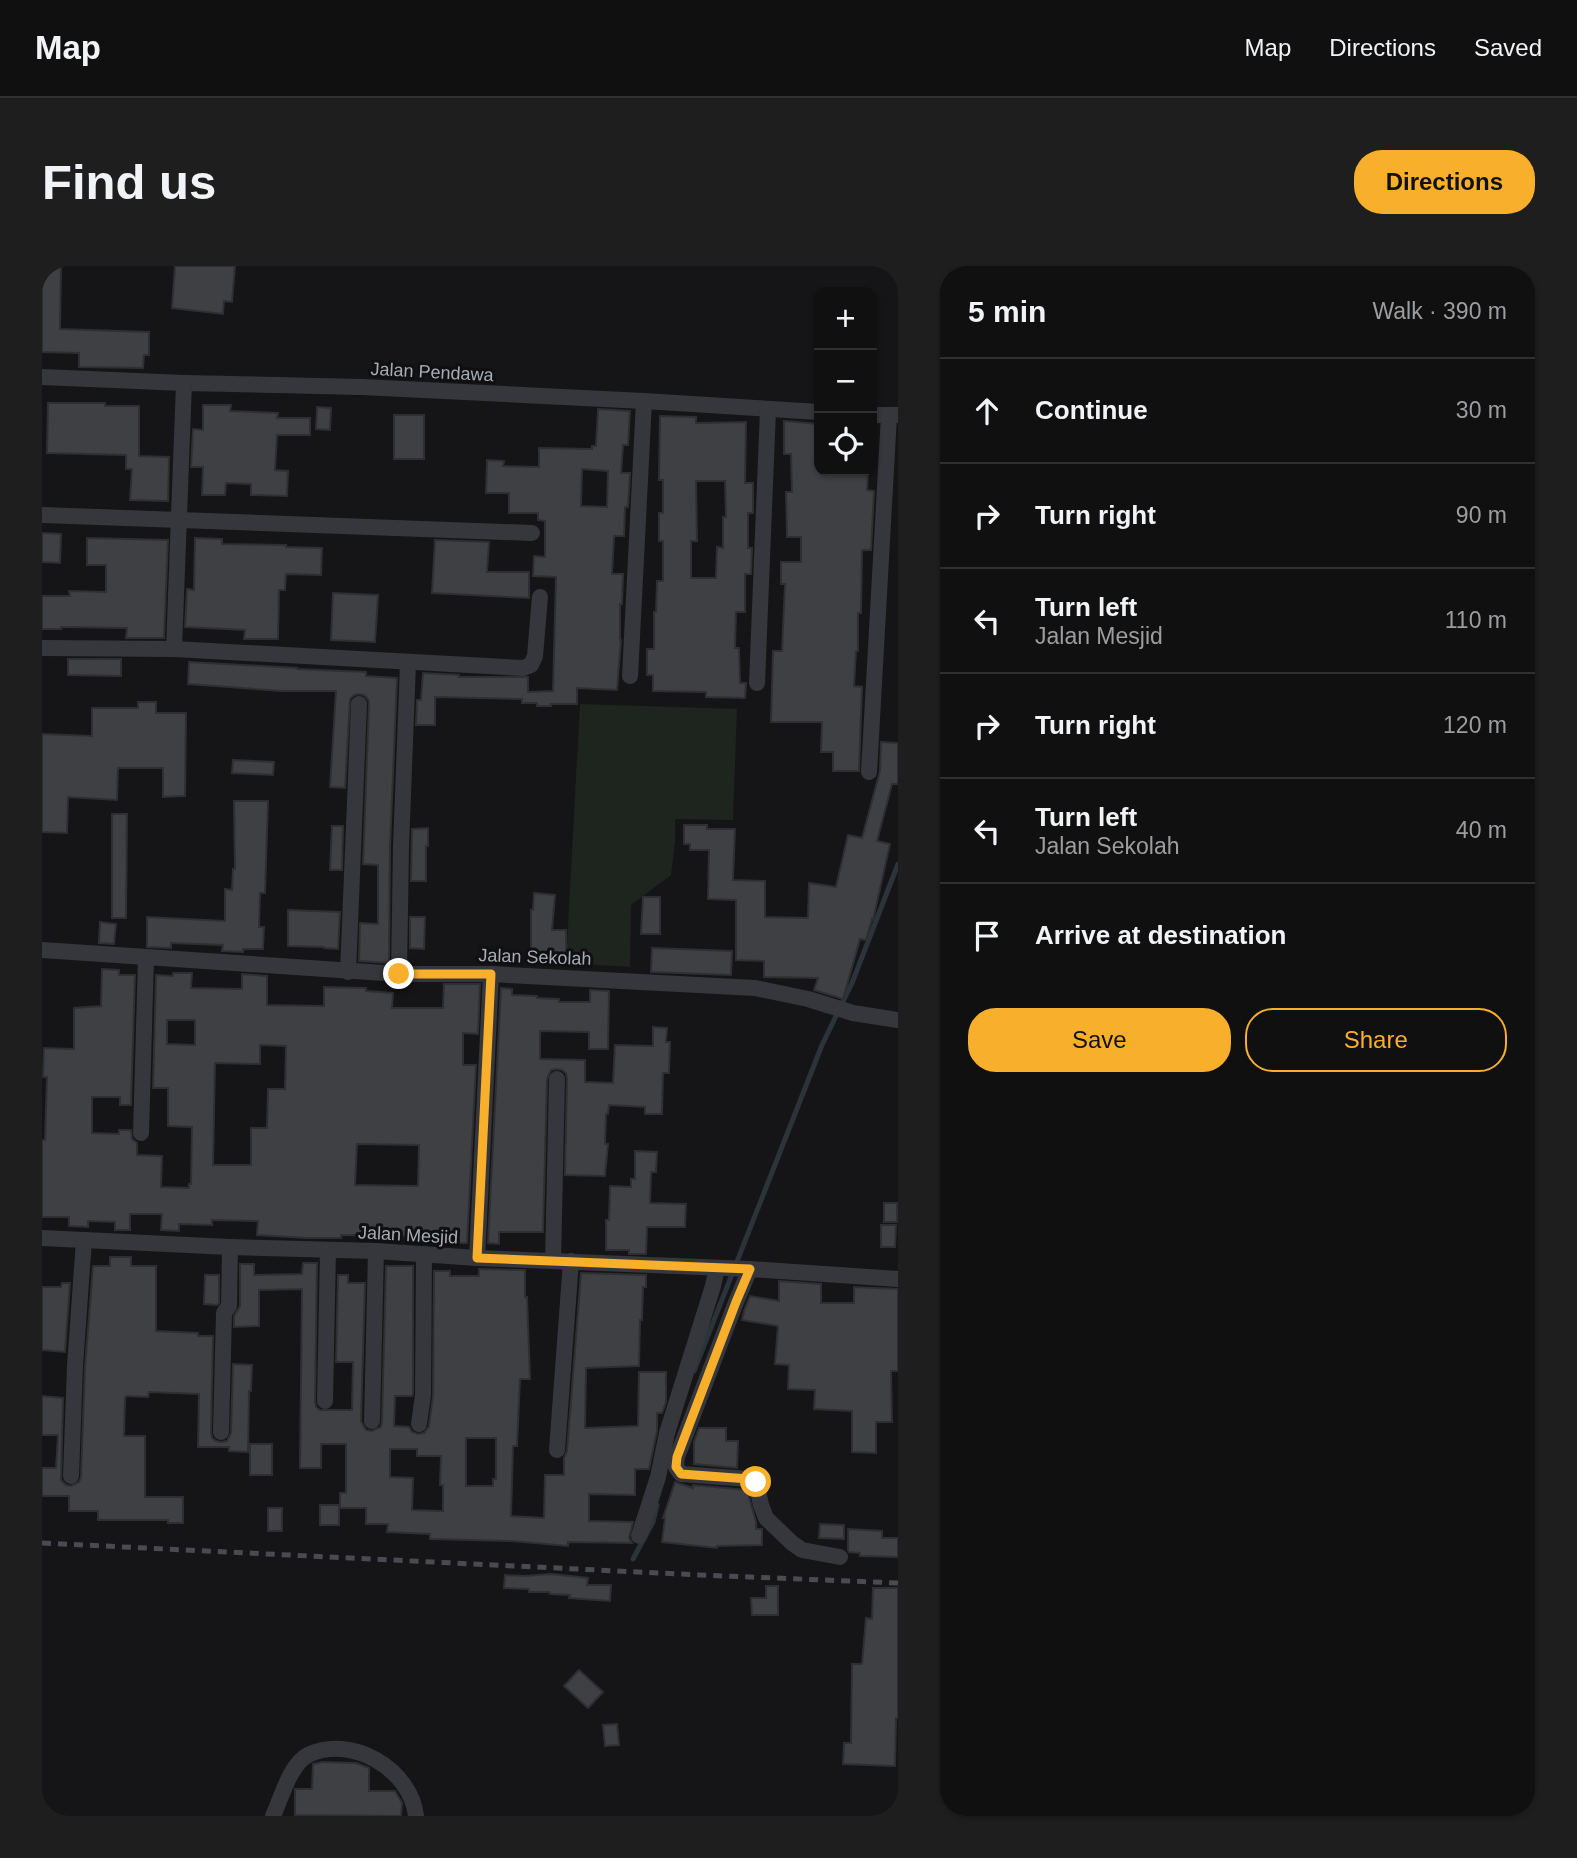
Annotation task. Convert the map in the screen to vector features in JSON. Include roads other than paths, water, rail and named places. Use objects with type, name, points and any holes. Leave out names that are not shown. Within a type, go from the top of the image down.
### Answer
[{"type":"street","name":"Jalan Pendawa","points":[[42,377],[362,387],[814,412]]},
{"type":"street","points":[[174,649],[184,383]]},
{"type":"street","points":[[630,676],[644,401]]},
{"type":"street","points":[[757,683],[768,409]]},
{"type":"street","points":[[869,772],[893,416]]},
{"type":"street","points":[[42,516],[532,533]]},
{"type":"street","points":[[42,648],[174,649],[523,668],[531,665],[535,656],[540,597]]},
{"type":"street","points":[[399,974],[408,663]]},
{"type":"street","points":[[348,972],[359,705]]},
{"type":"street","name":"Jalan Sekolah","points":[[42,950],[348,972],[491,974],[755,988],[808,999],[853,1013],[898,1020]]},
{"type":"street","points":[[141,1133],[146,958]]},
{"type":"street","points":[[477,1258],[491,974]]},
{"type":"street","points":[[553,1261],[557,1079]]},
{"type":"street","name":"Jalan Mesjid","points":[[42,1238],[376,1251],[898,1279]]},
{"type":"street","points":[[71,1476],[84,1240]]},
{"type":"street","points":[[221,1432],[224,1313],[229,1306],[230,1247]]},
{"type":"street","points":[[326,1401],[328,1250]]},
{"type":"street","points":[[372,1421],[376,1251]]},
{"type":"street","points":[[419,1424],[423,1395],[425,1254]]},
{"type":"street","points":[[557,1450],[571,1261]]},
{"type":"street","points":[[639,1536],[653,1494],[667,1433],[720,1268]]},
{"type":"street","points":[[747,1269],[677,1457],[676,1467],[681,1474],[749,1479],[756,1482],[766,1517],[792,1544],[802,1550],[840,1557]]},
{"type":"street","points":[[273,1816],[289,1777],[298,1763],[307,1755],[347,1749],[370,1756],[394,1775],[411,1797],[416,1816]]},
{"type":"waterway","points":[[694,1371],[822,1045],[852,983],[898,864]]},
{"type":"waterway","points":[[633,1559],[653,1522],[657,1505]]},
{"type":"railway","points":[[42,1543],[898,1583]]}]
